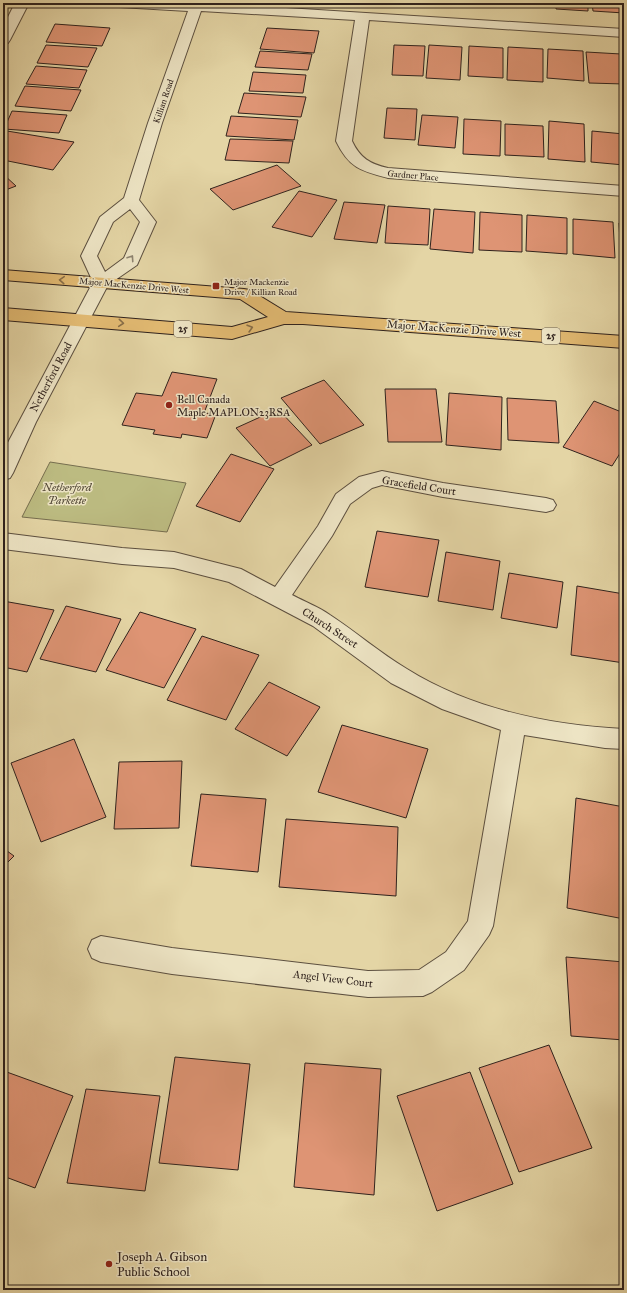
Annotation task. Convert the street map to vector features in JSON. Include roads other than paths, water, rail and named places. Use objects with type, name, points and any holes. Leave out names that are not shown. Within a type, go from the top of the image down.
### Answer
[{"type":"main road","name":"Major MacKenzie Drive West","points":[[3,276],[101,282],[244,294],[283,318]]},
{"type":"main road","name":"Major MacKenzie Drive West","points":[[3,314],[232,333],[283,318],[624,342]]},
{"type":"street","points":[[3,40],[22,3]]},
{"type":"street","points":[[119,3],[196,5],[624,33]]},
{"type":"street","name":"Killian Road","points":[[131,200],[155,123],[196,5]]},
{"type":"street","name":"Gardner Place","points":[[363,16],[359,33],[344,141],[349,154],[354,161],[370,169],[388,173],[624,191]]},
{"type":"street","points":[[131,200],[148,222],[131,261],[101,282],[89,256],[106,220],[131,200]]},
{"type":"street","name":"Netherford Road","points":[[3,473],[26,422],[101,282]]},
{"type":"street","name":"Gracefield Court","points":[[279,598],[325,531],[343,499],[366,482],[382,478],[443,490],[546,505]]},
{"type":"street","name":"Church Street","points":[[3,541],[115,555],[174,560],[234,575],[321,620],[399,676],[450,702],[514,724],[624,740]]},
{"type":"street","name":"Angel View Court","points":[[101,949],[172,961],[264,970],[368,984],[423,983],[455,961],[480,926],[514,724]]},
{"type":"place","name":"Major Mackenzie Drive / Killian Road","points":[[216,286]]},
{"type":"place","name":"Bell Canada Maple MAPLON23RSA","points":[[169,405]]},
{"type":"place","name":"Joseph A. Gibson Public School","points":[[109,1264]]},
{"type":"park label","name":"Netherford Parkette","points":[[67,493]]}]
